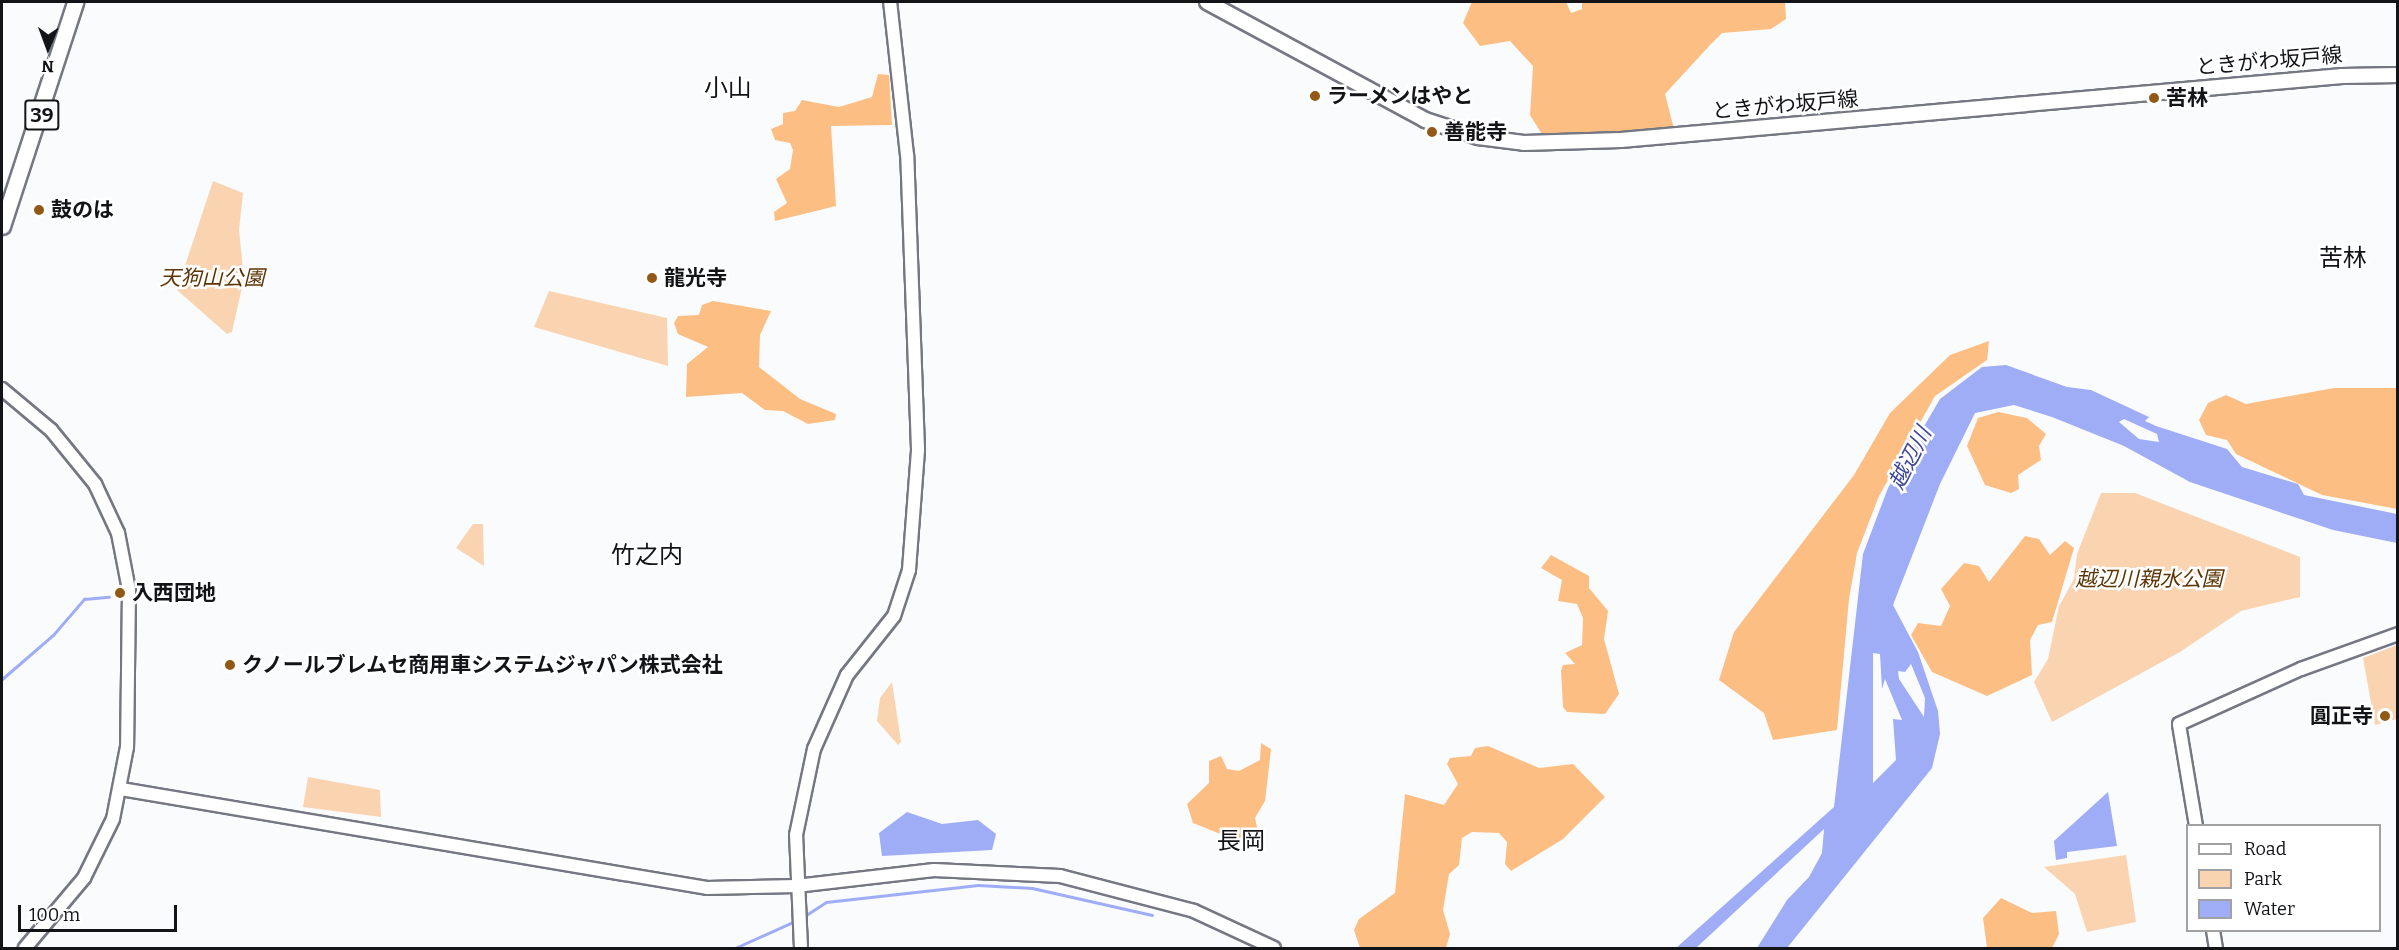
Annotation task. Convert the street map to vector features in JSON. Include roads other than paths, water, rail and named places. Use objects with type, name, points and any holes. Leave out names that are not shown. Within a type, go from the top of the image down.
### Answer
[{"type":"main road","name":"39","points":[[2,226],[75,2]]},
{"type":"main road","name":"ときがわ坂戸線","points":[[1207,2],[1414,115],[1478,137],[1524,143],[1621,140],[2299,79],[2397,75]]},
{"type":"street","points":[[801,948],[796,886],[796,835],[814,749],[847,675],[894,616],[909,570],[918,449],[907,145],[890,2]]},
{"type":"street","points":[[2,389],[75,457],[118,533],[131,637],[121,789],[84,878],[25,948]]},
{"type":"street","points":[[2196,824],[2180,724],[2301,669],[2397,634]]},
{"type":"street","points":[[121,789],[665,883],[796,886],[934,870],[1060,876],[1184,907],[1274,948]]},
{"type":"street","points":[[2213,932],[2216,948]]},
{"type":"water","name":"越辺川","points":[[2006,365],[2067,387],[2091,390],[2149,417],[2145,421],[2156,426],[2227,449],[2242,467],[2298,484],[2304,495],[2397,514],[2397,543],[2333,530],[2190,482],[2124,446],[2052,417],[2014,405],[1975,413],[1940,484],[1893,605],[1918,652],[1938,711],[1940,734],[1932,768],[1787,948],[1757,948],[1787,900],[1809,877],[1822,853],[1824,829],[1696,948],[1676,948],[1834,807],[1863,554],[1888,488],[1940,399],[1982,367]],"holes":[[[2124,419],[2157,434],[2159,442],[2139,439],[2119,422]],[[1873,653],[1880,654],[1882,689],[1885,679],[1902,720],[1893,719],[1896,760],[1873,783]],[[1911,664],[1925,698],[1924,717],[1899,679],[1898,671],[1905,672]]]},
{"type":"water","points":[[2108,792],[2117,846],[2067,852],[2067,858],[2056,860],[2054,841]]},
{"type":"water","points":[[907,812],[942,824],[978,820],[996,834],[992,850],[882,856],[879,833]]},
{"type":"waterway","points":[[2,679],[53,635],[84,599],[109,597]]},
{"type":"waterway","points":[[803,917],[826,902],[978,885],[1032,888],[1152,915]]},
{"type":"waterway","points":[[735,948],[797,920]]},
{"type":"place","name":"ラーメンはやと","points":[[1315,96]]},
{"type":"place","name":"苦林","points":[[2154,98]]},
{"type":"place","name":"善能寺","points":[[1432,132]]},
{"type":"place","name":"鼓のは","points":[[39,210]]},
{"type":"place","name":"龍光寺","points":[[652,278]]},
{"type":"place","name":"入西団地","points":[[120,593]]},
{"type":"place","name":"クノールブレムセ商用車システムジャパン株式会社","points":[[230,665]]},
{"type":"place","name":"圓正寺","points":[[2385,716]]},
{"type":"district","name":"小山","points":[[728,89]]},
{"type":"district","name":"苦林","points":[[2343,259]]},
{"type":"district","name":"竹之内","points":[[647,556]]},
{"type":"district","name":"長岡","points":[[1241,842]]},
{"type":"park label","name":"天狗山公園","points":[[212,278]]},
{"type":"park label","name":"越辺川親水公園","points":[[2149,579]]}]
